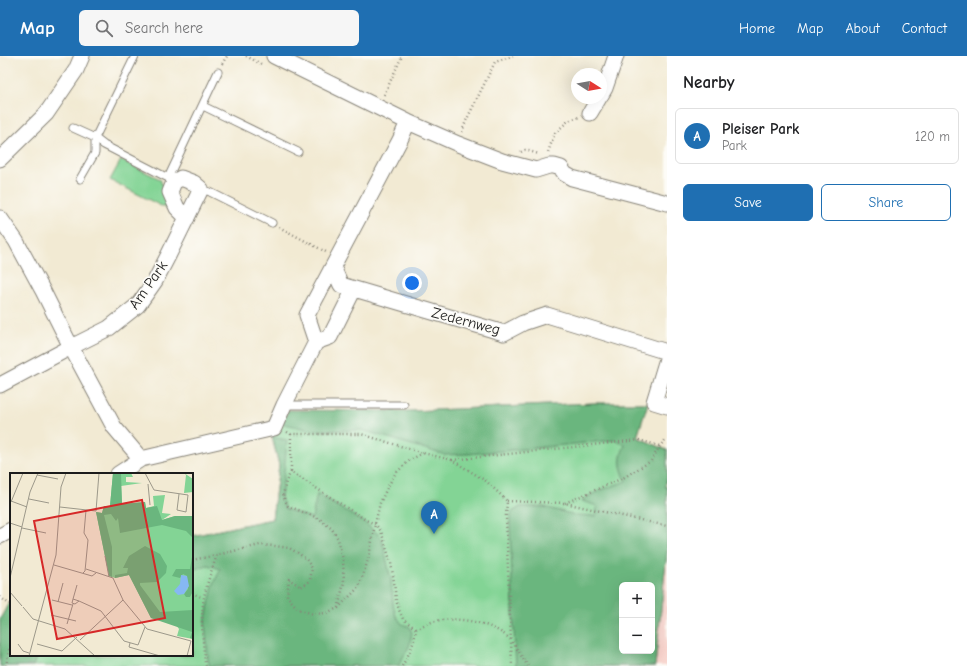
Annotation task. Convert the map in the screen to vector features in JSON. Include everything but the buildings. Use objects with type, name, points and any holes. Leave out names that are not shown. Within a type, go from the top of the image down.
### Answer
[{"type":"street","points":[[0,159],[46,114],[76,70],[82,56]]},
{"type":"street","points":[[274,56],[408,122],[502,161],[536,170],[544,163],[549,166],[561,168],[565,174],[572,178],[667,203]]},
{"type":"street","points":[[607,82],[616,56]]},
{"type":"street","points":[[590,113],[595,104]]},
{"type":"street","points":[[316,342],[307,316],[336,263],[408,122]]},
{"type":"street","points":[[187,218],[177,208],[170,192],[171,180],[181,178],[194,183],[201,189]]},
{"type":"street","name":"Am Park","points":[[0,385],[109,328],[138,305],[155,281],[201,189]]},
{"type":"street","points":[[0,218],[16,242],[43,290],[71,347],[114,427],[141,459]]},
{"type":"street","name":"Zedernweg","points":[[336,263],[341,285],[504,333],[523,323],[547,315],[667,352]]},
{"type":"street","points":[[120,473],[141,459],[274,428],[316,342],[330,337],[354,289]]},
{"type":"street","points":[[667,359],[654,402],[667,406]]},
{"type":"street","points":[[0,536],[10,531]]},
{"type":"lane","points":[[80,179],[95,153],[95,138],[135,56]]},
{"type":"lane","points":[[73,128],[95,138],[104,145],[171,180],[218,72]]},
{"type":"lane","points":[[203,106],[298,152]]},
{"type":"lane","points":[[201,189],[210,192],[272,224]]},
{"type":"lane","points":[[284,406],[404,405]]},
{"type":"path","points":[[378,108],[402,56]]},
{"type":"path","points":[[458,144],[466,121],[495,62],[513,56]]},
{"type":"path","points":[[520,152],[524,150],[544,163],[555,133],[568,121],[590,113]]},
{"type":"path","points":[[272,224],[336,263]]},
{"type":"path","points":[[274,428],[291,434],[361,434],[452,460],[486,481],[507,501],[565,503],[667,526]]},
{"type":"path","points":[[291,434],[291,472],[286,481],[283,496],[288,506],[311,514],[321,520],[332,529],[338,540],[344,559],[344,582],[338,608]]},
{"type":"path","points":[[565,503],[623,478],[651,460],[667,438]]},
{"type":"path","points":[[452,460],[639,440],[660,446]]},
{"type":"path","points":[[193,560],[260,545],[289,548],[306,559],[312,568],[310,581],[301,587],[289,579],[287,596],[298,609],[313,614],[326,613],[338,608],[359,587],[370,557],[380,503],[387,488],[395,474],[410,460],[422,452]]},
{"type":"path","points":[[291,472],[366,520],[375,524],[381,531],[391,563],[396,600],[402,619],[416,628]]},
{"type":"path","points":[[507,501],[506,530],[512,666]]},
{"type":"path","points":[[206,666],[202,629],[204,598],[217,555]]},
{"type":"path","points":[[193,594],[204,598]]},
{"type":"path","points":[[0,597],[10,604]]},
{"type":"path","points":[[416,628],[435,621],[459,619],[489,627],[504,634],[511,641],[528,666]]},
{"type":"path","points":[[402,666],[414,641],[416,628]]},
{"type":"path","points":[[6,666],[10,648]]},
{"type":"shaded area","points":[[667,551],[667,666],[655,666]]},
{"type":"green space","points":[[121,160],[160,179],[173,212],[110,180]]},
{"type":"green space","points":[[595,403],[648,403],[637,437],[667,450],[667,476],[665,487],[667,487],[667,551],[655,666],[0,666],[0,619],[10,602],[10,656],[193,656],[193,536],[272,519],[279,465],[272,437],[281,423],[411,411]]},
{"type":"green space","points":[[595,403],[648,403],[637,437],[667,450],[667,476],[665,487],[667,487],[667,551],[655,666],[516,666],[510,521],[512,512],[520,507],[544,507],[575,515],[596,516],[597,506],[582,501],[597,492],[626,481],[621,463],[621,455],[625,445],[615,440],[445,455],[362,430],[314,431],[281,423],[288,410],[411,411]]},
{"type":"green space","points":[[272,437],[287,440],[281,498],[285,509],[312,518],[317,494],[365,523],[379,535],[382,540],[391,580],[393,604],[396,616],[402,624],[410,627],[412,633],[409,647],[398,666],[210,666],[208,660],[205,622],[213,586],[220,569],[208,565],[193,570],[193,536],[272,519],[279,465]]},
{"type":"green space","points":[[10,602],[10,656],[37,656],[33,666],[0,666],[0,619]]},
{"type":"place","name":"Pleiser Park","points":[[434,534]]}]
